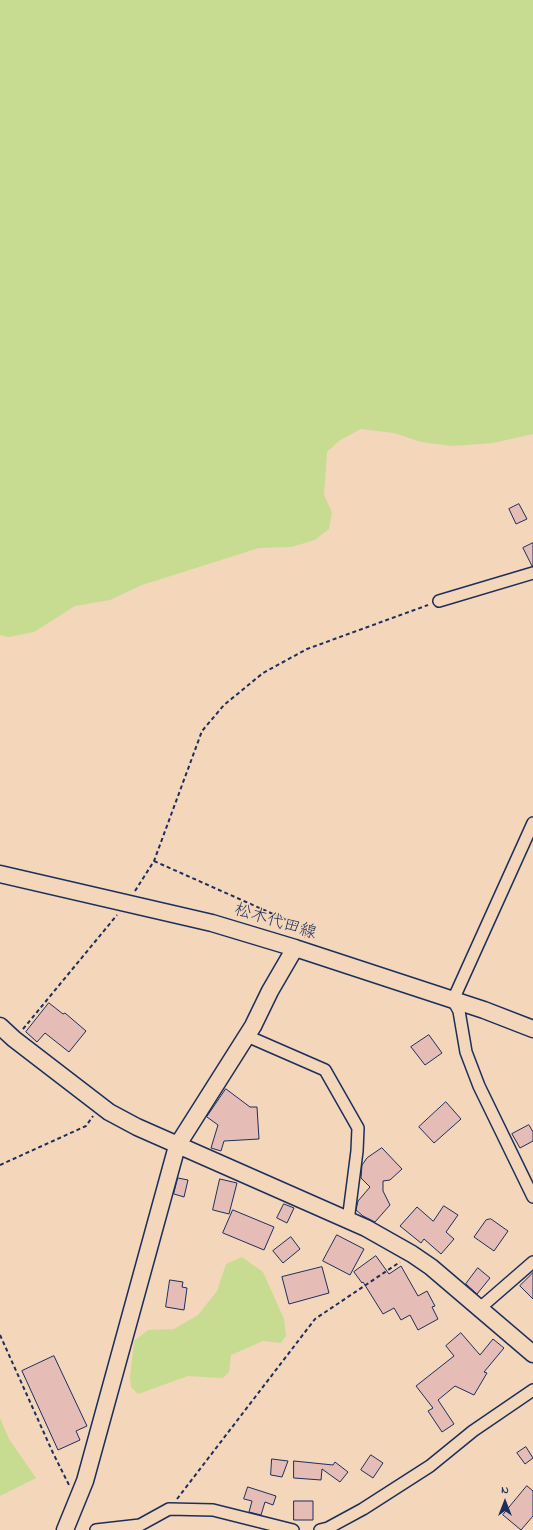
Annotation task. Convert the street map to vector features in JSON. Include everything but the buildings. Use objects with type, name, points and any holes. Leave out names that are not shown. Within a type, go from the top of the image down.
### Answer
[{"type":"street","points":[[439,601],[533,573]]},
{"type":"street","points":[[533,823],[453,1000],[459,1011],[466,1052],[479,1086],[533,1197]]},
{"type":"street","name":"松木代田線","points":[[0,874],[212,923],[295,948],[453,1000],[533,1029]]},
{"type":"street","points":[[65,1530],[85,1481],[177,1146],[247,1036],[295,948]]},
{"type":"street","points":[[0,1026],[14,1039],[109,1112],[137,1128],[366,1228],[412,1254],[431,1267],[533,1354]]},
{"type":"street","points":[[247,1036],[325,1070],[358,1128],[357,1151],[348,1221]]},
{"type":"street","points":[[480,1308],[533,1262]]},
{"type":"street","points":[[320,1530],[328,1528],[363,1509],[430,1466],[473,1431],[533,1390]]},
{"type":"street","points":[[96,1530],[140,1524],[169,1509],[213,1510],[293,1530]]},
{"type":"path","points":[[14,1039],[127,903],[154,861],[202,731],[224,705],[264,673],[307,649],[439,601]]},
{"type":"path","points":[[154,861],[309,930]]},
{"type":"path","points":[[0,1165],[86,1126],[101,1106]]},
{"type":"path","points":[[169,1509],[315,1319],[412,1254]]},
{"type":"path","points":[[0,1334],[53,1453],[77,1500]]},
{"type":"green space","points":[[0,0],[533,0],[533,434],[493,443],[453,446],[421,442],[394,433],[361,429],[340,440],[327,452],[324,495],[332,512],[329,529],[315,540],[291,547],[259,548],[142,585],[110,600],[75,606],[34,632],[9,637],[0,635]]},
{"type":"green space","points":[[242,1257],[263,1272],[284,1319],[286,1336],[281,1343],[263,1341],[231,1355],[229,1372],[223,1378],[188,1376],[138,1394],[131,1387],[130,1378],[134,1341],[148,1330],[174,1329],[198,1315],[217,1291],[226,1264]]},
{"type":"green space","points":[[0,1418],[9,1439],[36,1478],[0,1496]]}]
